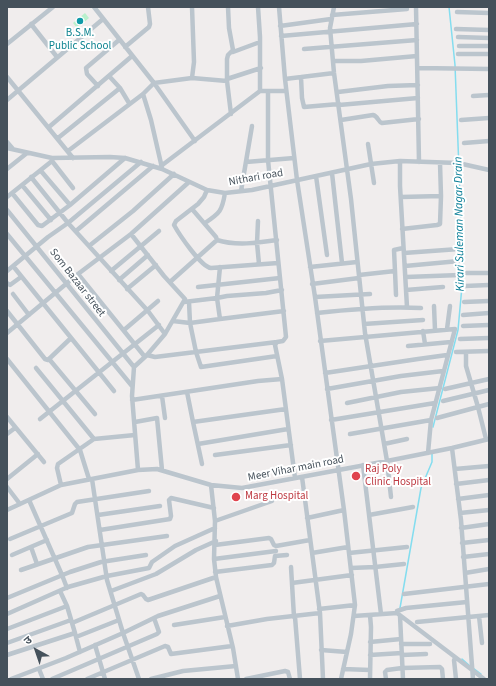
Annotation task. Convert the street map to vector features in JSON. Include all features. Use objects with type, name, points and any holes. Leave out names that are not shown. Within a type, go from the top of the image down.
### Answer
[{"type":"street","points":[[7,44],[53,7]]},
{"type":"street","points":[[94,7],[154,83],[195,141]]},
{"type":"street","points":[[125,47],[149,27],[148,7]]},
{"type":"street","points":[[192,7],[194,62],[192,78]]},
{"type":"street","points":[[228,7],[232,52]]},
{"type":"street","points":[[258,7],[261,68],[260,91]]},
{"type":"street","points":[[279,7],[286,91],[294,158],[315,297],[350,553],[355,605],[341,679]]},
{"type":"street","points":[[334,7],[331,32],[334,73],[338,92],[364,324],[378,412],[388,461],[391,497]]},
{"type":"street","points":[[416,7],[419,162]]},
{"type":"street","points":[[280,26],[332,17],[407,9]]},
{"type":"street","points":[[457,12],[489,13]]},
{"type":"street","points":[[7,100],[103,19]]},
{"type":"street","points":[[31,24],[57,57]]},
{"type":"street","points":[[281,36],[417,24]]},
{"type":"street","points":[[456,29],[489,30]]},
{"type":"street","points":[[458,38],[489,38]]},
{"type":"street","points":[[98,86],[87,74],[86,68],[119,40]]},
{"type":"street","points":[[304,49],[417,40]]},
{"type":"street","points":[[232,114],[227,80],[227,57],[232,52],[260,42]]},
{"type":"street","points":[[458,46],[489,46]]},
{"type":"street","points":[[458,54],[489,54]]},
{"type":"street","points":[[49,127],[132,56]]},
{"type":"street","points":[[333,61],[361,61],[417,56]]},
{"type":"street","points":[[68,150],[143,94],[154,83],[192,78],[227,80],[261,68]]},
{"type":"street","points":[[418,68],[489,69]]},
{"type":"street","points":[[285,78],[334,73]]},
{"type":"street","points":[[7,76],[74,158]]},
{"type":"street","points":[[109,76],[120,88],[129,103]]},
{"type":"street","points":[[301,77],[304,107],[418,98]]},
{"type":"street","points":[[338,92],[388,86],[418,85]]},
{"type":"street","points":[[58,138],[120,88]]},
{"type":"street","points":[[143,94],[151,120],[162,168],[260,91],[286,91]]},
{"type":"street","points":[[78,274],[146,356],[155,357],[283,341],[286,337],[284,311],[268,160],[268,92]]},
{"type":"street","points":[[473,96],[489,95]]},
{"type":"street","points":[[341,120],[373,115],[376,116],[382,123],[419,119]]},
{"type":"street","points":[[461,120],[489,118]]},
{"type":"street","points":[[240,191],[252,126]]},
{"type":"street","points":[[464,144],[489,141]]},
{"type":"street","points":[[7,142],[13,149]]},
{"type":"street","points":[[368,144],[374,183]]},
{"type":"street","name":"Nithari road","points":[[7,148],[52,160],[74,158],[124,158],[162,168],[207,190],[225,193],[252,190],[371,164],[400,161],[460,164],[489,170]]},
{"type":"street","points":[[7,168],[27,153]]},
{"type":"street","points":[[12,193],[38,225],[42,226],[60,214],[124,158]]},
{"type":"street","points":[[246,162],[294,158]]},
{"type":"street","points":[[7,197],[31,177],[41,171],[52,160],[73,188]]},
{"type":"street","points":[[400,161],[403,251],[407,307]]},
{"type":"street","points":[[7,271],[68,223],[141,162]]},
{"type":"street","points":[[402,229],[439,224],[441,196],[440,163]]},
{"type":"street","points":[[76,231],[153,166]]},
{"type":"street","points":[[41,171],[70,205]]},
{"type":"street","points":[[332,173],[342,263]]},
{"type":"street","points":[[89,246],[133,211],[174,174]]},
{"type":"street","points":[[316,176],[327,255]]},
{"type":"street","points":[[31,177],[60,214],[148,311],[165,334]]},
{"type":"street","points":[[7,333],[78,274],[131,234],[189,182]]},
{"type":"street","points":[[22,185],[51,220]]},
{"type":"street","points":[[207,190],[202,200],[176,221],[174,225],[197,258],[208,268],[278,263]]},
{"type":"street","points":[[205,223],[220,213],[223,207],[225,193]]},
{"type":"street","points":[[401,197],[441,196]]},
{"type":"street","points":[[192,209],[205,223],[217,240],[230,243],[257,243],[277,240]]},
{"type":"street","name":"Som Bazaar street","points":[[8,214],[37,246],[134,367]]},
{"type":"street","points":[[258,221],[257,243],[259,264]]},
{"type":"street","points":[[111,271],[159,231]]},
{"type":"street","points":[[7,234],[132,386]]},
{"type":"street","points":[[131,234],[184,297],[200,366],[202,367],[277,356]]},
{"type":"street","points":[[170,282],[217,240]]},
{"type":"street","points":[[396,295],[394,250],[459,249]]},
{"type":"street","points":[[119,280],[148,255]]},
{"type":"street","points":[[405,266],[459,261]]},
{"type":"street","points":[[310,267],[358,262]]},
{"type":"street","points":[[127,289],[156,265]]},
{"type":"street","points":[[13,266],[114,391]]},
{"type":"street","points":[[220,267],[217,298],[220,319]]},
{"type":"street","points":[[312,284],[395,271]]},
{"type":"street","points":[[466,273],[489,273]]},
{"type":"street","points":[[406,277],[460,275]]},
{"type":"street","points":[[7,283],[10,285],[21,277]]},
{"type":"street","points":[[198,287],[280,278]]},
{"type":"street","points":[[465,286],[489,285]]},
{"type":"street","points":[[406,290],[443,287]]},
{"type":"street","points":[[138,470],[132,400],[134,367],[146,356],[165,334],[186,302],[282,290]]},
{"type":"street","points":[[13,294],[29,315]]},
{"type":"street","points":[[315,297],[370,294]]},
{"type":"street","points":[[124,330],[158,301]]},
{"type":"street","points":[[464,302],[489,301]]},
{"type":"street","points":[[434,306],[435,330]]},
{"type":"street","points":[[447,329],[450,306]]},
{"type":"street","points":[[317,313],[363,308],[421,308]]},
{"type":"street","points":[[7,311],[45,359],[49,359],[95,414]]},
{"type":"street","points":[[173,321],[190,323],[284,311]]},
{"type":"street","points":[[463,315],[489,313]]},
{"type":"street","points":[[364,324],[423,320]]},
{"type":"street","points":[[40,419],[76,392],[158,325]]},
{"type":"street","points":[[463,326],[489,325]]},
{"type":"street","points":[[320,341],[455,329],[443,371],[442,388],[435,403],[431,420],[430,453]]},
{"type":"street","points":[[423,331],[425,344]]},
{"type":"street","points":[[49,359],[72,338]]},
{"type":"street","points":[[460,339],[489,338]]},
{"type":"street","points":[[277,342],[275,345],[282,379],[295,478]]},
{"type":"street","points":[[408,346],[451,342]]},
{"type":"street","points":[[456,352],[489,351]]},
{"type":"street","points":[[466,352],[466,366],[470,383],[487,439]]},
{"type":"street","points":[[325,373],[447,356]]},
{"type":"street","points":[[7,359],[80,450],[95,499],[110,591],[139,679]]},
{"type":"street","points":[[36,368],[94,439]]},
{"type":"street","points":[[327,389],[401,376],[443,371]]},
{"type":"street","points":[[132,400],[258,381],[282,379]]},
{"type":"street","points":[[347,403],[407,391],[442,388],[489,379]]},
{"type":"street","points":[[443,401],[489,390]]},
{"type":"street","points":[[187,392],[202,464]]},
{"type":"street","points":[[162,396],[165,418]]},
{"type":"street","points":[[331,420],[435,403]]},
{"type":"street","points":[[437,418],[489,404]]},
{"type":"street","points":[[193,422],[286,409]]},
{"type":"street","points":[[7,418],[44,462]]},
{"type":"street","points":[[134,422],[157,418],[162,470]]},
{"type":"street","points":[[350,434],[431,420]]},
{"type":"street","points":[[7,434],[15,428]]},
{"type":"street","points":[[198,444],[288,429]]},
{"type":"street","points":[[61,485],[57,466],[60,462],[80,450],[94,439],[135,435]]},
{"type":"street","points":[[384,444],[407,439]]},
{"type":"street","name":"Meer Vihar main road","points":[[7,510],[61,485],[138,470],[157,469],[211,485],[242,488],[430,453],[487,439]]},
{"type":"street","points":[[216,455],[291,445]]},
{"type":"street","points":[[452,448],[460,513],[473,679]]},
{"type":"street","points":[[7,479],[38,454]]},
{"type":"street","points":[[363,465],[381,614]]},
{"type":"street","points":[[455,470],[489,466]]},
{"type":"street","points":[[302,477],[320,611],[323,679]]},
{"type":"street","points":[[456,484],[489,480]]},
{"type":"street","points":[[211,485],[215,521],[215,574],[232,646],[238,679]]},
{"type":"street","points":[[7,487],[20,504]]},
{"type":"street","points":[[10,539],[72,513],[76,502],[149,491]]},
{"type":"street","points":[[458,499],[489,495]]},
{"type":"street","points":[[100,530],[170,519],[171,516],[168,500],[171,498],[214,508]]},
{"type":"street","points":[[29,500],[62,575],[66,588]]},
{"type":"street","points":[[215,521],[272,501]]},
{"type":"street","points":[[98,515],[160,506]]},
{"type":"street","points":[[369,515],[413,507]]},
{"type":"street","points":[[307,518],[344,510]]},
{"type":"street","points":[[460,513],[489,510]]},
{"type":"street","points":[[461,528],[489,524]]},
{"type":"street","points":[[7,614],[66,588],[107,576],[149,568],[152,562],[175,546],[215,528]]},
{"type":"street","points":[[21,570],[88,547],[167,536]]},
{"type":"street","points":[[110,591],[156,574],[196,550],[215,543],[269,538],[276,546],[310,540]]},
{"type":"street","points":[[12,555],[47,540]]},
{"type":"street","points":[[462,543],[489,540]]},
{"type":"street","points":[[31,547],[37,564]]},
{"type":"street","points":[[312,553],[348,547]]},
{"type":"street","points":[[350,553],[407,547]]},
{"type":"street","points":[[214,559],[276,551]]},
{"type":"street","points":[[463,556],[489,554]]},
{"type":"street","points":[[7,598],[62,575],[105,562],[146,555]]},
{"type":"street","points":[[7,643],[72,622],[141,594],[148,600],[215,574],[272,565],[274,563],[275,556],[287,555]]},
{"type":"street","points":[[351,568],[404,564]]},
{"type":"street","points":[[291,567],[300,679]]},
{"type":"street","points":[[465,572],[489,569]]},
{"type":"street","points":[[292,583],[352,575]]},
{"type":"street","points":[[404,594],[489,584]]},
{"type":"street","points":[[60,591],[67,606],[80,652]]},
{"type":"street","points":[[11,679],[80,652],[158,616],[220,596]]},
{"type":"street","points":[[354,616],[394,612],[397,613],[467,602]]},
{"type":"street","points":[[227,626],[267,619],[295,617],[355,605]]},
{"type":"street","points":[[7,629],[67,606]]},
{"type":"street","points":[[399,612],[403,679]]},
{"type":"street","points":[[399,612],[472,668],[484,679]]},
{"type":"street","points":[[370,614],[370,679]]},
{"type":"street","points":[[417,622],[489,615]]},
{"type":"street","points":[[479,616],[482,643]]},
{"type":"street","points":[[174,625],[225,617]]},
{"type":"street","points":[[52,679],[128,648],[158,633],[154,618]]},
{"type":"street","points":[[7,655],[119,620]]},
{"type":"street","points":[[370,642],[430,644]]},
{"type":"street","points":[[95,645],[105,679]]},
{"type":"street","points":[[87,679],[166,646],[171,654],[232,646]]},
{"type":"street","points":[[321,650],[347,652]]},
{"type":"street","points":[[370,655],[426,654]]},
{"type":"street","points":[[454,660],[456,679]]},
{"type":"street","points":[[150,679],[183,671],[236,666]]},
{"type":"street","points":[[386,679],[386,671],[402,668],[440,667],[442,670],[442,679]]},
{"type":"street","points":[[39,669],[43,679]]},
{"type":"street","points":[[343,669],[370,670]]},
{"type":"street","points":[[246,679],[259,678],[287,671],[290,679]]},
{"type":"green space","points":[[85,13],[89,18],[77,28],[73,23]]},
{"type":"waterway","name":"Kirari Suleman Nagar Drain","points":[[433,427],[458,330],[463,275],[455,65],[449,7]]},
{"type":"waterway","name":"Kirari Suleman Nagar Drain","points":[[400,608],[421,488],[432,462],[432,454]]},
{"type":"waterway","name":"Kirari Suleman Nagar Drain","points":[[462,659],[470,666]]},
{"type":"waterway","name":"Kirari Suleman Nagar Drain","points":[[473,668],[481,674]]},
{"type":"place","name":"B.S.M. Public School","points":[[80,21]]},
{"type":"place","name":"Raj Poly Clinic Hospital","points":[[356,476]]},
{"type":"place","name":"Marg Hospital","points":[[236,497]]}]
